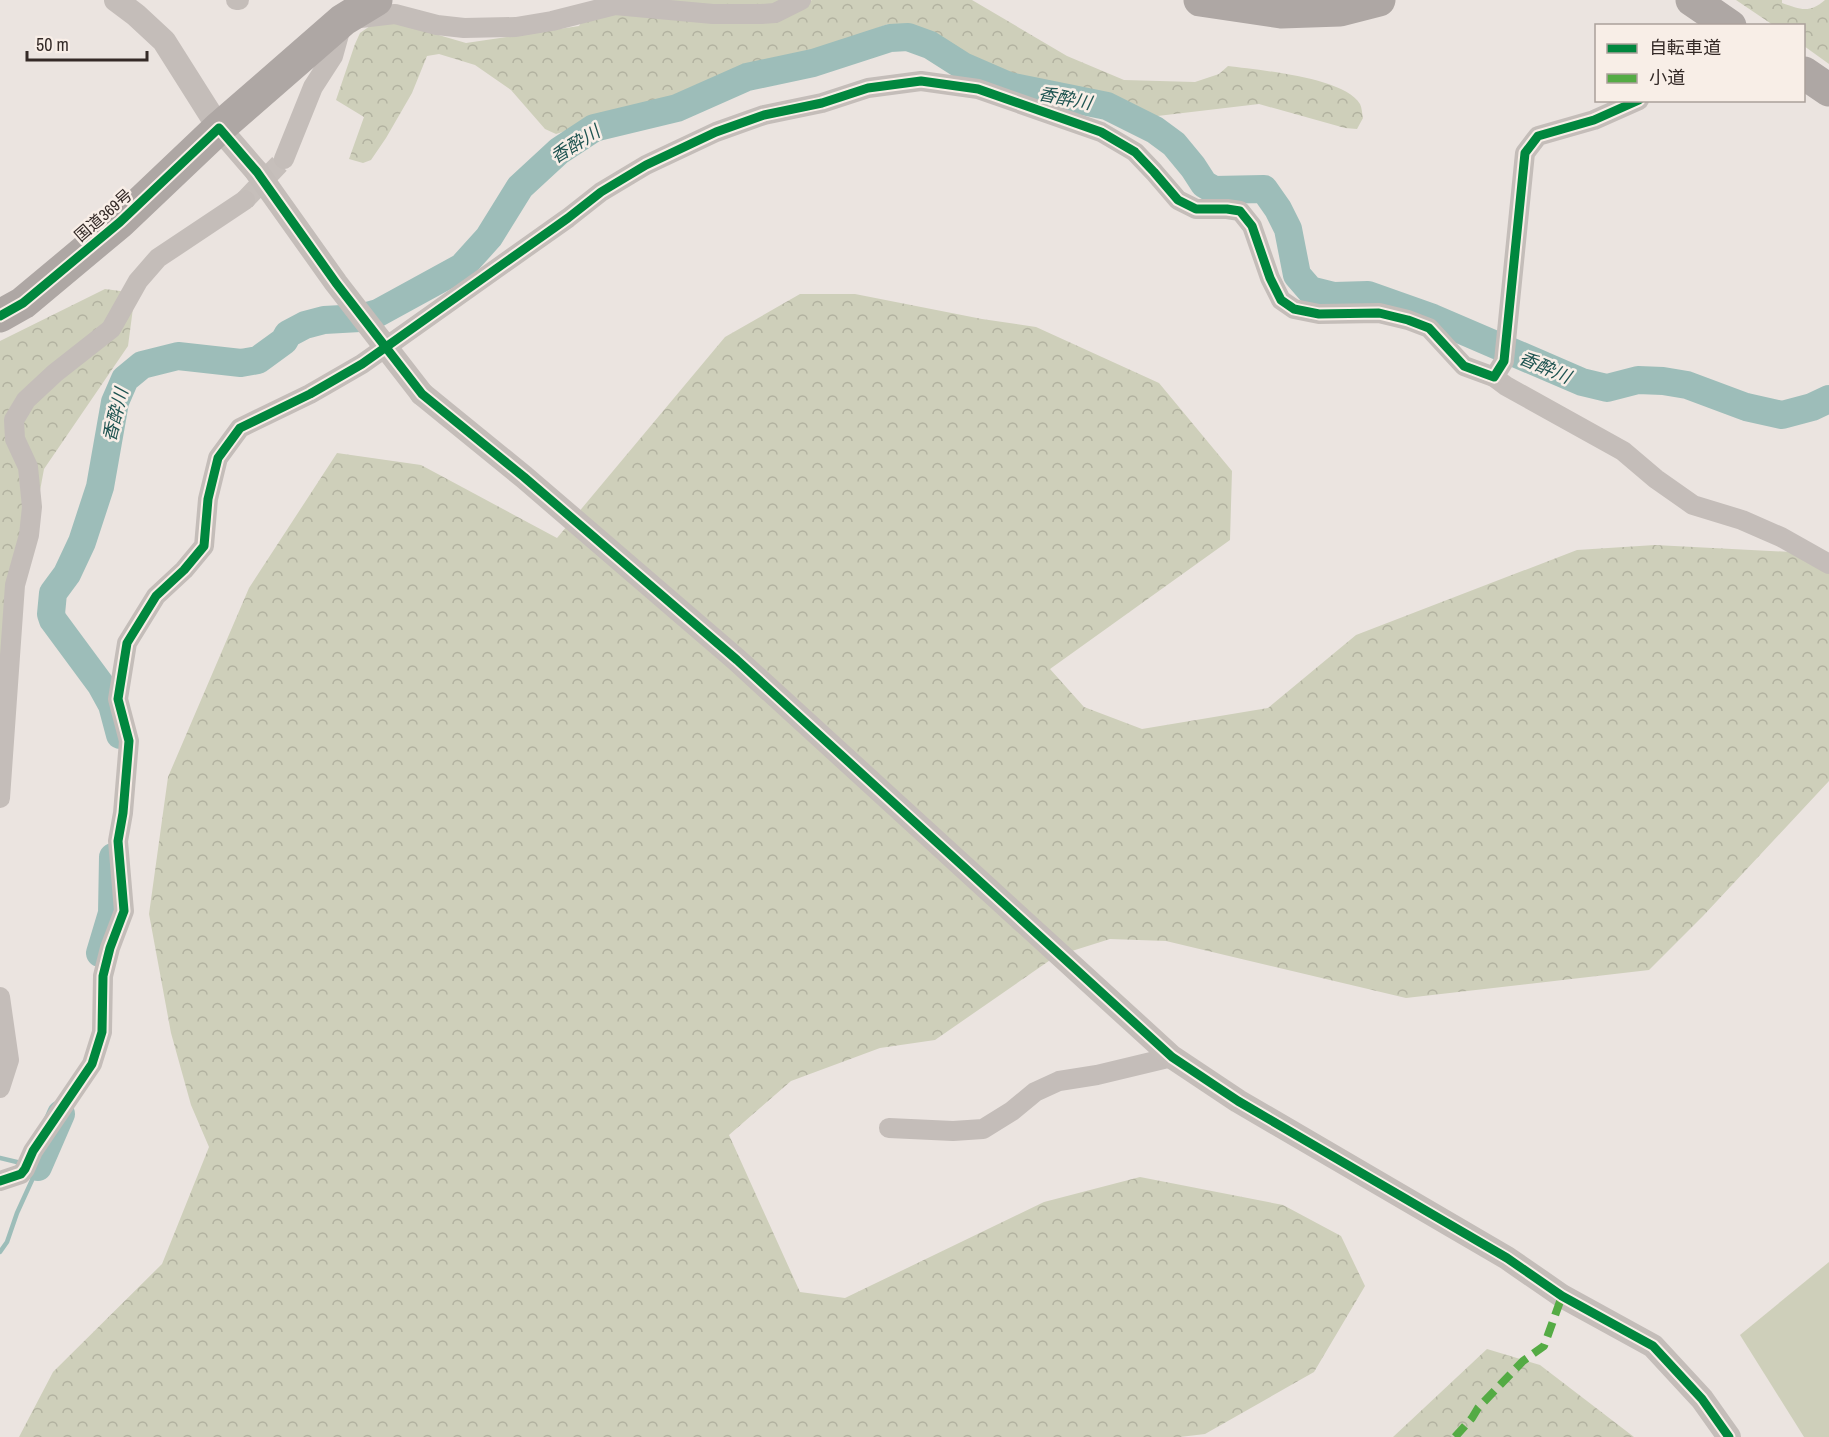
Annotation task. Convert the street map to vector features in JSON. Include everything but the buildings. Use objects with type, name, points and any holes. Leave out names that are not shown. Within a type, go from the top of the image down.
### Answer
[{"type":"highway","name":"国道369号","points":[[0,316],[23,303],[120,222],[219,128],[343,20],[376,0]]},
{"type":"highway","points":[[1200,0],[1281,12],[1340,10],[1380,0]]},
{"type":"highway","points":[[1692,0],[1727,24]]},
{"type":"highway","points":[[1805,74],[1829,90]]},
{"type":"street","points":[[116,0],[164,41],[219,128],[257,172],[336,284],[422,394],[524,477],[737,660],[1172,1057],[1238,1101],[1507,1258],[1562,1296],[1653,1346],[1702,1399],[1729,1437]]},
{"type":"street","points":[[284,159],[313,87],[333,56],[343,20],[395,14],[437,25],[464,28],[516,27],[552,21],[615,5],[713,14],[761,14],[775,13],[801,0]]},
{"type":"street","points":[[0,1181],[21,1174],[25,1169],[33,1151],[92,1064],[102,1032],[103,976],[110,948],[124,911],[118,841],[123,813],[129,741],[118,699],[127,643],[156,596],[184,570],[204,546],[208,499],[218,458],[240,428],[310,394],[362,364],[531,245],[601,192],[646,165],[716,132],[764,115],[822,103],[868,88],[921,81],[978,89],[1101,132],[1135,152],[1155,171],[1178,200],[1196,209],[1240,211],[1252,226],[1270,278],[1281,300],[1294,309],[1319,314],[1379,313],[1408,320],[1429,328],[1464,366],[1499,369]]},
{"type":"street","points":[[1634,102],[1594,120],[1538,136],[1525,153],[1507,340],[1499,369],[1506,386],[1623,451],[1693,506],[1742,520],[1781,537],[1829,564]]},
{"type":"street","points":[[0,798],[15,585],[29,535],[32,507],[28,467],[15,439],[14,420],[26,400],[55,373],[111,329],[138,281],[158,258],[244,200]]},
{"type":"street","points":[[0,997],[9,1060],[0,1088]]},
{"type":"street","points":[[889,1128],[954,1131],[983,1129],[1035,1092],[1059,1081],[1097,1075],[1172,1057]]},
{"type":"green space","points":[[595,0],[792,0],[798,7],[812,0],[972,0],[1067,56],[1124,80],[1195,82],[1219,74],[1228,66],[1299,76],[1337,87],[1351,95],[1360,104],[1363,118],[1357,129],[1345,128],[1259,104],[1149,117],[1087,95],[1006,75],[902,26],[888,24],[808,54],[556,134],[545,129],[511,90],[475,65],[439,54],[427,56],[412,93],[371,160],[363,163],[349,159],[364,117],[336,100],[360,33],[370,26],[394,22],[466,43],[579,26]]},
{"type":"green space","points":[[1736,0],[1782,0],[1782,3],[1794,7],[1809,9],[1829,0],[1829,64],[1805,47],[1805,24],[1772,24]]},
{"type":"green space","points":[[105,289],[135,293],[128,346],[44,469],[32,534],[0,756],[0,341]]},
{"type":"green space","points":[[800,294],[855,294],[982,319],[1036,327],[1159,383],[1232,471],[1230,540],[1050,669],[1084,707],[1142,729],[1268,708],[1356,635],[1577,550],[1655,545],[1829,554],[1829,781],[1703,916],[1649,970],[1406,998],[1166,941],[1110,939],[1056,956],[935,1040],[880,1048],[791,1081],[729,1135],[800,1292],[845,1298],[1044,1202],[1140,1177],[1283,1205],[1341,1236],[1365,1286],[1314,1372],[1205,1434],[1180,1437],[19,1437],[53,1372],[162,1264],[209,1147],[191,1105],[171,1033],[149,914],[168,777],[249,588],[337,453],[421,465],[557,538],[725,337]]},
{"type":"green space","points":[[1829,1262],[1829,1437],[1804,1437],[1740,1335]]},
{"type":"green space","points":[[1487,1349],[1540,1365],[1634,1437],[1393,1437]]},
{"type":"waterway","name":"香酔川","points":[[120,735],[112,705],[101,685],[53,620],[51,614],[53,593],[67,574],[82,542],[100,487],[115,402],[125,379],[142,365],[178,356],[241,363],[258,360],[284,341],[288,334],[305,325],[324,320],[360,318],[378,313],[462,267],[489,237],[520,187],[559,151],[594,128],[677,108],[747,77],[813,63],[890,38],[908,37],[930,45],[963,66],[1009,86],[1107,106],[1155,130],[1174,144],[1204,184],[1214,190],[1264,189],[1288,229],[1297,275],[1310,290],[1334,296],[1368,295],[1433,318],[1582,382],[1607,388],[1638,380],[1663,381],[1687,385],[1746,407],[1782,415],[1812,407],[1829,399]]},
{"type":"waterway","name":"香酔川","points":[[100,953],[112,913],[113,857]]},
{"type":"waterway","name":"香酔川","points":[[38,1167],[61,1114]]},
{"type":"waterway","points":[[0,1158],[21,1163]]},
{"type":"waterway","points":[[0,1252],[7,1242],[17,1213],[38,1167],[32,1166]]},
{"type":"tunnel","points":[[245,200],[284,159]]},
{"type":"marked path","points":[[1455,1437],[1478,1408],[1523,1361],[1544,1346],[1562,1296]]},
{"type":"cycle path","points":[[0,1181],[21,1174],[25,1169],[33,1151],[92,1064],[102,1032],[103,976],[110,948],[124,911],[118,841],[123,813],[129,741],[118,699],[127,643],[156,596],[184,570],[204,546],[208,499],[218,458],[240,428],[310,394],[362,364],[568,218],[601,192],[646,165],[716,132],[764,115],[822,103],[868,88],[921,81],[978,89],[1101,132],[1135,152],[1178,200],[1196,209],[1240,211],[1252,226],[1270,278],[1281,300],[1294,309],[1319,314],[1379,313],[1408,320],[1429,328],[1464,366],[1494,377],[1504,361],[1525,153],[1538,136],[1594,120],[1634,102]]},
{"type":"cycle path","points":[[0,316],[23,303],[120,222],[219,128],[257,172],[336,283],[422,394],[524,477],[737,660],[1172,1057],[1238,1101],[1507,1258],[1562,1296],[1653,1346],[1702,1399],[1729,1437]]}]
